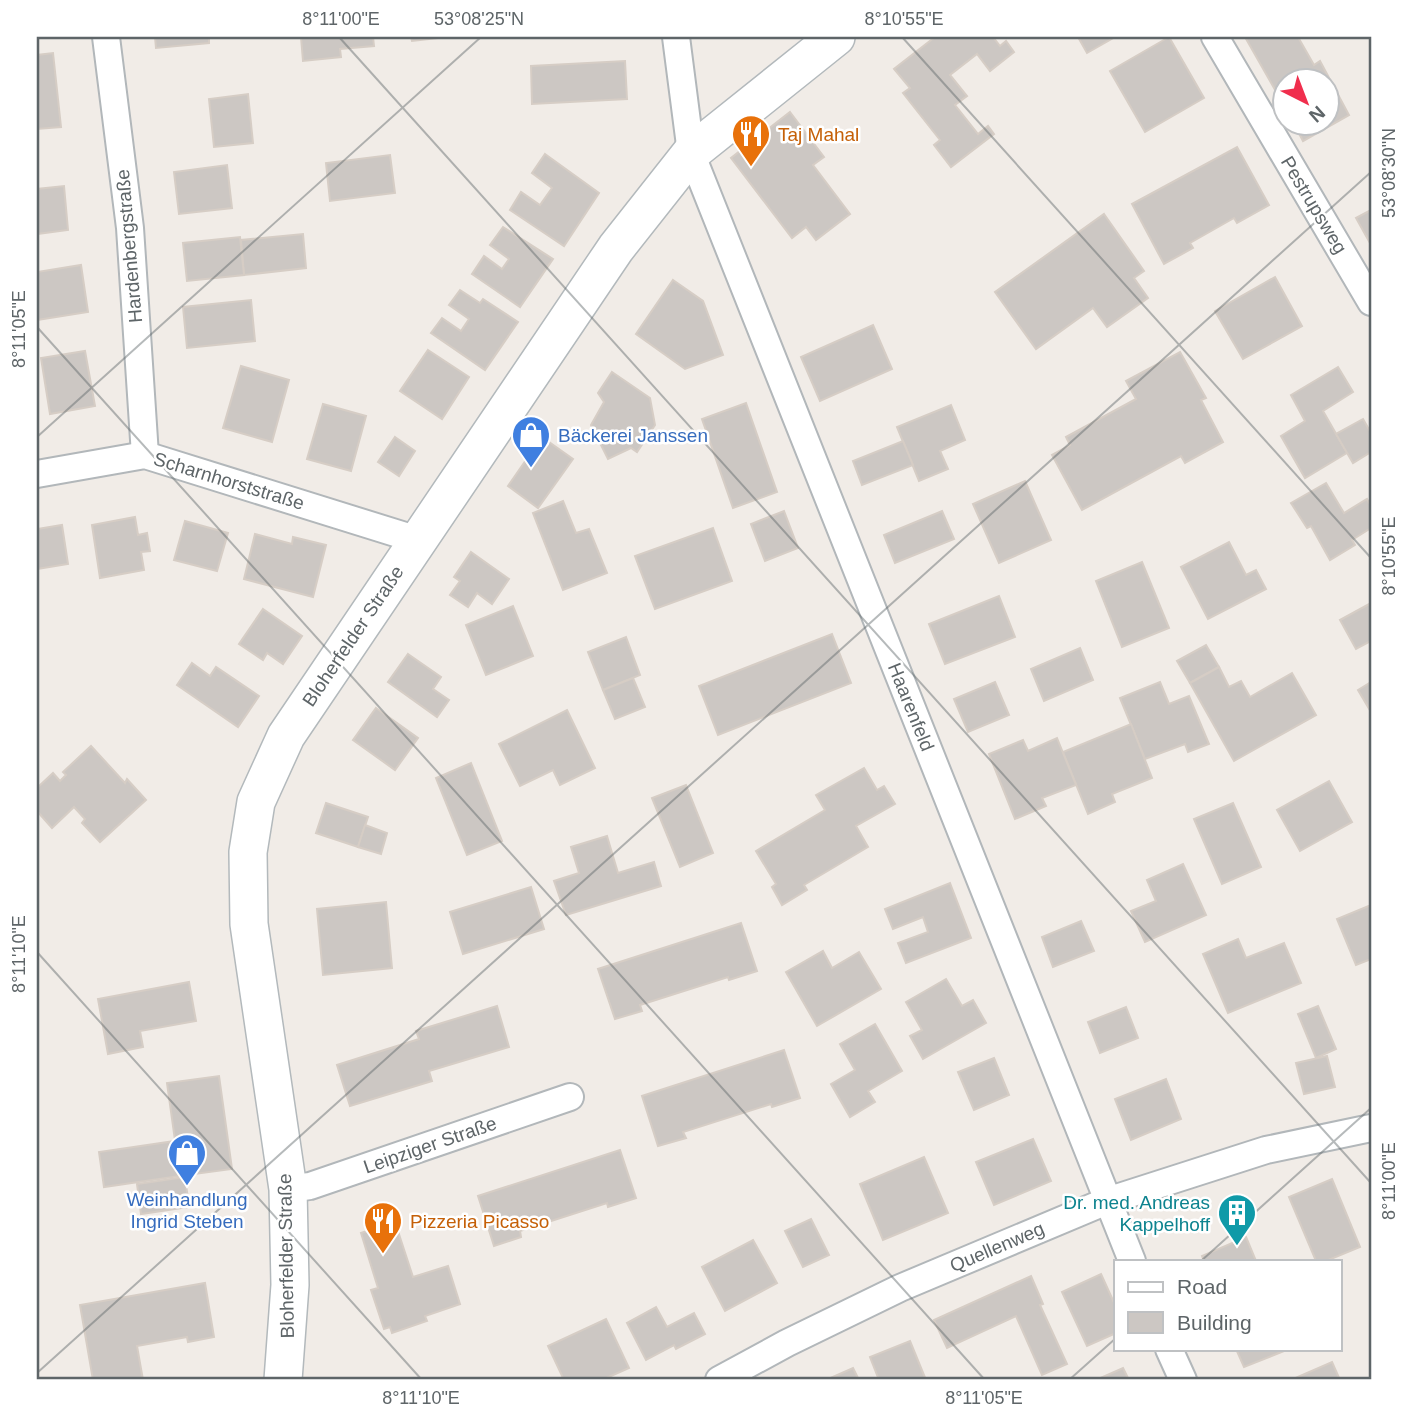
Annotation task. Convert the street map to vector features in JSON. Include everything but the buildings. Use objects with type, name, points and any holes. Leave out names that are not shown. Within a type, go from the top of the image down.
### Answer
[{"type":"street","name":"Hardenbergstraße","points":[[106,37],[130,228],[145,455]]},
{"type":"street","name":"Haarenfeld","points":[[676,37],[691,153],[1132,1260]]},
{"type":"street","name":"Bloherfelder Straße","points":[[284,1380],[290,1285],[288,1189],[249,924],[248,852],[256,802],[286,736],[616,247],[691,153],[836,37]]},
{"type":"street","name":"Pestrupsweg","points":[[1215,37],[1371,302]]},
{"type":"street","name":"Scharnhorststraße","points":[[37,474],[145,455],[418,540]]},
{"type":"street","name":"Leipziger Straße","points":[[288,1189],[310,1186],[570,1097]]},
{"type":"street","name":"Quellenweg","points":[[719,1380],[787,1343],[900,1288],[1107,1201],[1266,1150],[1371,1128]]},
{"type":"street","points":[[1169,1350],[1183,1380]]},
{"type":"place","name":"Taj Mahal","points":[[751,168]]},
{"type":"place","name":"Bäckerei Janssen","points":[[531,469]]},
{"type":"place","name":"Weinhandlung Ingrid Steben","points":[[187,1187]]},
{"type":"place","name":"Dr. med. Andreas Kappelhoff","points":[[1237,1247]]},
{"type":"place","name":"Pizzeria Picasso","points":[[383,1255]]}]
